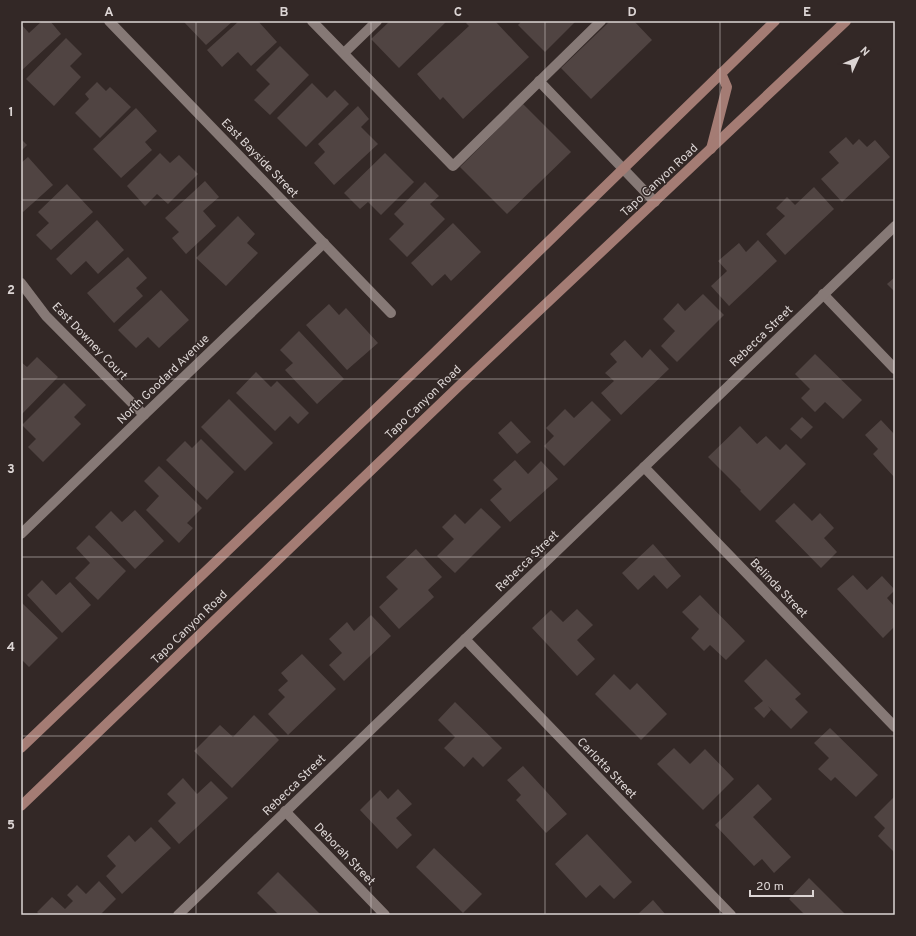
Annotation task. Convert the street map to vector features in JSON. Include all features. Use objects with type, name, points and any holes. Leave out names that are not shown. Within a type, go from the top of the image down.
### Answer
[{"type":"main road","points":[[21,748],[422,365],[775,21]]},
{"type":"main road","name":"Tapo Canyon Road","points":[[21,806],[454,390],[846,21]]},
{"type":"main road","points":[[711,149],[727,87],[721,73]]},
{"type":"street","name":"East Bayside Street","points":[[109,21],[391,313]]},
{"type":"street","points":[[312,21],[453,166],[600,21]]},
{"type":"street","points":[[344,53],[377,21]]},
{"type":"street","points":[[539,81],[655,202]]},
{"type":"street","name":"Rebecca Street","points":[[178,915],[895,226]]},
{"type":"street","name":"North Goodard Avenue","points":[[21,534],[144,414],[324,243]]},
{"type":"street","name":"East Downey Court","points":[[21,283],[46,316],[144,414]]},
{"type":"street","points":[[823,294],[895,369]]},
{"type":"street","name":"Belinda Street","points":[[644,466],[895,727]]},
{"type":"street","name":"Carlotta Street","points":[[465,639],[731,915]]},
{"type":"street","name":"Deborah Street","points":[[285,811],[385,915]]},
{"type":"building","points":[[42,21],[50,21],[61,34],[21,71],[21,24],[29,33]]},
{"type":"building","points":[[183,21],[233,21],[206,45]]},
{"type":"building","points":[[239,21],[258,21],[277,42],[251,66],[238,52],[222,67],[207,50]]},
{"type":"building","points":[[390,21],[447,21],[399,68],[371,39]]},
{"type":"building","points":[[468,21],[495,21],[529,57],[463,119],[443,97],[440,100],[417,74],[469,26],[466,23]]},
{"type":"building","points":[[522,21],[576,21],[545,52],[518,25]]},
{"type":"building","points":[[610,21],[634,21],[652,40],[591,99],[561,68]]},
{"type":"building","points":[[66,38],[82,54],[70,66],[81,77],[54,106],[26,79]]},
{"type":"building","points":[[280,46],[309,75],[270,115],[254,100],[270,84],[256,70]]},
{"type":"building","points":[[97,82],[106,91],[110,87],[131,107],[100,138],[75,113],[89,99],[85,94]]},
{"type":"building","points":[[312,83],[327,98],[335,90],[349,104],[306,147],[277,118]]},
{"type":"building","points":[[523,104],[571,152],[507,214],[460,167]]},
{"type":"building","points":[[358,106],[369,119],[361,127],[378,144],[334,185],[314,163],[325,152],[318,144]]},
{"type":"building","points":[[136,108],[157,131],[145,142],[152,150],[121,178],[93,149]]},
{"type":"building","points":[[846,137],[853,145],[859,139],[867,147],[875,140],[890,157],[842,202],[821,179],[839,163],[829,152]]},
{"type":"building","points":[[21,139],[27,145],[21,151]]},
{"type":"building","points":[[160,153],[170,163],[179,155],[198,174],[168,204],[157,194],[145,206],[127,186]]},
{"type":"building","points":[[385,153],[414,182],[381,215],[368,202],[360,209],[344,193]]},
{"type":"building","points":[[28,157],[53,185],[23,212],[21,210],[21,163]]},
{"type":"building","points":[[205,181],[219,197],[203,211],[216,226],[186,254],[172,238],[179,232],[165,218]]},
{"type":"building","points":[[425,182],[439,196],[430,204],[445,219],[407,257],[389,239],[404,224],[394,214]]},
{"type":"building","points":[[67,184],[93,212],[51,250],[36,235],[49,223],[38,212]]},
{"type":"building","points":[[814,187],[834,209],[785,255],[766,234],[785,216],[776,208],[787,197],[795,205]]},
{"type":"building","points":[[238,216],[255,234],[247,243],[258,253],[226,286],[196,258]]},
{"type":"building","points":[[97,220],[124,250],[98,274],[86,261],[71,275],[56,259]]},
{"type":"building","points":[[453,223],[481,252],[451,281],[445,274],[432,286],[411,263]]},
{"type":"building","points":[[758,240],[777,261],[729,306],[711,286],[727,271],[718,261],[739,243],[746,252]]},
{"type":"building","points":[[128,257],[147,278],[136,288],[143,296],[114,323],[87,293]]},
{"type":"building","points":[[895,277],[895,292],[887,284]]},
{"type":"building","points":[[161,290],[189,320],[159,348],[148,337],[136,348],[118,330]]},
{"type":"building","points":[[703,294],[724,315],[677,362],[661,346],[675,331],[663,319],[678,303],[685,311]]},
{"type":"building","points":[[329,304],[339,315],[346,308],[378,343],[347,370],[306,325]]},
{"type":"building","points":[[299,331],[344,379],[317,404],[285,370],[293,363],[280,350]]},
{"type":"building","points":[[625,340],[642,358],[650,349],[669,369],[621,415],[601,393],[614,381],[605,373],[617,362],[610,354]]},
{"type":"building","points":[[815,354],[862,400],[843,419],[825,402],[815,412],[801,398],[810,389],[795,374]]},
{"type":"building","points":[[37,357],[58,377],[21,415],[21,362],[27,367]]},
{"type":"building","points":[[256,372],[271,387],[277,381],[309,413],[298,424],[290,416],[275,431],[236,393]]},
{"type":"building","points":[[64,383],[86,405],[74,417],[81,424],[43,462],[28,447],[36,439],[22,425]]},
{"type":"building","points":[[229,399],[273,443],[245,471],[201,427]]},
{"type":"building","points":[[592,401],[611,420],[564,466],[544,446],[554,436],[546,428],[565,409],[574,418]]},
{"type":"building","points":[[802,417],[813,427],[801,439],[790,429]]},
{"type":"building","points":[[881,420],[895,435],[895,478],[873,454],[878,449],[865,435]]},
{"type":"building","points":[[511,421],[531,442],[517,454],[498,433]]},
{"type":"building","points":[[740,426],[757,444],[766,436],[780,450],[786,444],[806,464],[760,511],[708,457]]},
{"type":"building","points":[[201,439],[234,472],[207,500],[166,460],[185,441],[192,448]]},
{"type":"building","points":[[515,460],[528,474],[541,461],[558,479],[510,522],[490,500],[502,489],[493,480]]},
{"type":"building","points":[[159,466],[202,508],[187,523],[193,528],[179,543],[146,510],[159,496],[144,481]]},
{"type":"building","points":[[794,503],[812,521],[820,513],[834,528],[824,538],[837,552],[821,568],[775,521]]},
{"type":"building","points":[[481,508],[501,527],[455,573],[437,556],[454,539],[442,527],[455,514],[465,524]]},
{"type":"building","points":[[135,510],[164,541],[135,569],[95,527],[111,511],[122,522]]},
{"type":"building","points":[[89,535],[126,571],[98,600],[75,578],[90,563],[76,548]]},
{"type":"building","points":[[653,544],[681,576],[667,589],[654,575],[638,590],[622,573]]},
{"type":"building","points":[[416,549],[442,577],[428,590],[434,597],[399,629],[379,607],[398,589],[386,577]]},
{"type":"building","points":[[853,575],[867,590],[882,576],[895,590],[887,598],[895,607],[895,626],[883,638],[837,589]]},
{"type":"building","points":[[42,580],[56,595],[70,582],[91,605],[62,633],[27,595]]},
{"type":"building","points":[[700,595],[745,641],[726,660],[710,645],[704,651],[691,638],[699,629],[682,612]]},
{"type":"building","points":[[21,602],[58,638],[29,667],[21,659]]},
{"type":"building","points":[[577,609],[593,625],[577,640],[595,659],[577,676],[532,628],[551,610],[563,622]]},
{"type":"building","points":[[371,615],[391,636],[344,681],[329,665],[342,653],[329,639],[347,622],[354,631]]},
{"type":"building","points":[[302,654],[336,689],[288,735],[268,714],[285,697],[278,690],[288,681],[281,673]]},
{"type":"building","points":[[766,659],[801,694],[795,699],[808,712],[791,729],[768,706],[771,710],[764,718],[754,708],[763,701],[744,681]]},
{"type":"building","points":[[614,674],[630,690],[637,683],[667,714],[641,740],[595,694]]},
{"type":"building","points":[[455,702],[502,748],[483,767],[473,757],[464,767],[444,748],[455,737],[438,720]]},
{"type":"building","points":[[254,715],[279,740],[232,788],[194,751],[220,725],[233,737]]},
{"type":"building","points":[[830,728],[878,775],[856,797],[835,777],[831,781],[818,769],[829,758],[814,743]]},
{"type":"building","points":[[674,748],[690,764],[705,749],[734,779],[703,810],[657,764]]},
{"type":"building","points":[[523,766],[567,814],[546,833],[516,800],[521,795],[507,780]]},
{"type":"building","points":[[183,778],[197,794],[211,781],[228,798],[179,844],[158,821],[176,803],[167,794]]},
{"type":"building","points":[[758,784],[772,799],[753,817],[791,857],[774,873],[762,859],[754,866],[715,825]]},
{"type":"building","points":[[398,789],[412,804],[396,818],[412,835],[397,849],[360,810],[380,790],[388,799]]},
{"type":"building","points":[[895,796],[895,853],[878,836],[885,828],[874,817]]},
{"type":"building","points":[[151,827],[171,848],[122,894],[106,876],[116,866],[107,856],[129,835],[135,842]]},
{"type":"building","points":[[587,834],[632,882],[614,899],[600,885],[586,898],[555,864]]},
{"type":"building","points":[[434,848],[482,894],[463,913],[416,867]]},
{"type":"building","points":[[278,872],[321,915],[279,915],[257,893]]},
{"type":"building","points":[[809,878],[846,915],[805,915],[789,899]]},
{"type":"building","points":[[99,881],[116,899],[100,915],[40,915],[37,912],[52,897],[65,909],[73,901],[67,895],[77,885],[86,894]]},
{"type":"building","points":[[653,900],[666,915],[637,915]]}]
